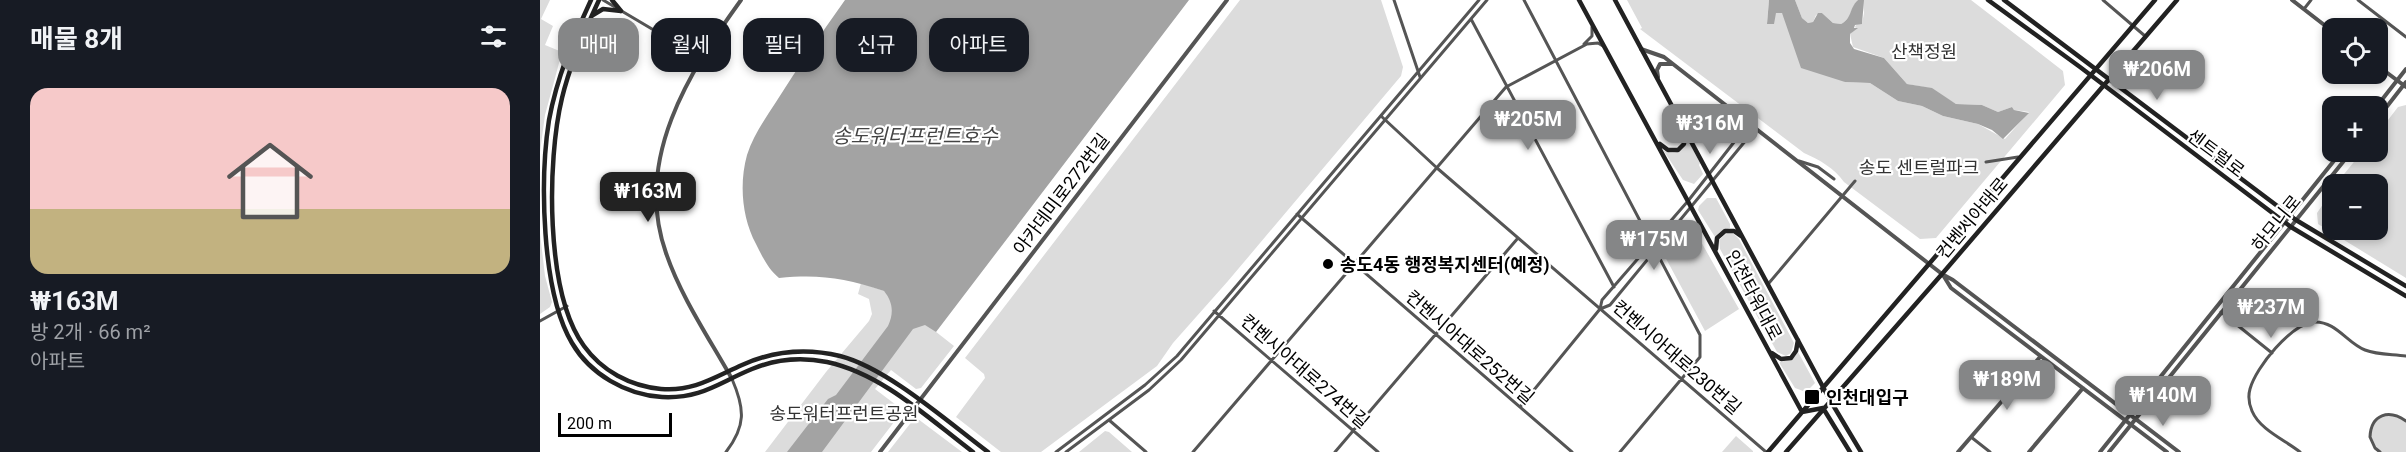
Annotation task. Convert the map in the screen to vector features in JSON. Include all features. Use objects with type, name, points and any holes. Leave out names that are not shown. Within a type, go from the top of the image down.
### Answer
[{"type":"main road","points":[[591,0],[562,68],[549,119],[545,156],[544,224],[549,262],[559,309],[568,336],[578,351],[594,369],[622,387],[641,394],[674,397],[706,392],[759,367],[782,361],[812,360],[843,366],[916,404],[988,452]]},
{"type":"main road","points":[[591,18],[601,0]]},
{"type":"main road","points":[[612,0],[621,11]]},
{"type":"main road","name":"인천타워대로","points":[[1579,0],[1802,412]]},
{"type":"main road","name":"인천타워대로","points":[[1615,0],[1830,400],[1861,452]]},
{"type":"main road","name":"센트럴로","points":[[1988,0],[2090,74],[2291,227],[2406,296]]},
{"type":"main road","name":"센트럴로","points":[[2004,0],[2290,216],[2406,286]]},
{"type":"main road","points":[[2090,74],[2155,0]]},
{"type":"main road","name":"컨벤시아대로","points":[[1786,452],[2177,0]]},
{"type":"main road","points":[[592,18],[603,9],[621,11]]},
{"type":"main road","points":[[570,72],[562,99],[553,159],[552,224],[567,306],[584,346],[601,364],[625,380],[652,388],[673,389],[703,384],[758,359],[791,352],[825,353],[848,359],[886,377],[973,452]]},
{"type":"main road","name":"컨벤시아대로","points":[[1767,452],[2090,74]]},
{"type":"main road","points":[[1656,140],[1668,150],[1678,150],[1684,141],[1683,128]]},
{"type":"main road","points":[[1716,253],[1717,240],[1725,231],[1734,231],[1745,240]]},
{"type":"main road","points":[[1768,349],[1778,358],[1789,359],[1796,351],[1797,335]]},
{"type":"main road","points":[[1802,412],[1823,408],[1850,452]]},
{"type":"street","points":[[601,0],[651,29]]},
{"type":"street","points":[[728,18],[741,0]]},
{"type":"street","name":"아카데미로272번길","points":[[880,452],[1227,0]]},
{"type":"street","points":[[1394,0],[1420,77]]},
{"type":"street","points":[[1056,452],[1145,385],[1177,356],[1479,0]]},
{"type":"street","points":[[1066,452],[1149,390],[1181,360],[1487,0]]},
{"type":"street","points":[[1524,0],[1650,245],[1700,335],[1700,357],[1620,452]]},
{"type":"street","points":[[2103,0],[2146,37]]},
{"type":"street","points":[[2292,0],[2322,23]]},
{"type":"street","points":[[2304,9],[2311,0]]},
{"type":"street","points":[[2358,0],[2406,37]]},
{"type":"street","points":[[1471,20],[1614,287]]},
{"type":"street","points":[[1581,47],[1592,36],[1590,22]]},
{"type":"street","points":[[1193,452],[1506,87],[1581,47],[1594,42],[1604,47]]},
{"type":"street","points":[[1641,49],[1660,54],[1675,65],[1942,274],[1953,280],[2179,452]]},
{"type":"street","points":[[1660,84],[1657,73],[1660,64],[1675,65]]},
{"type":"street","points":[[2385,96],[2406,69]]},
{"type":"street","points":[[694,72],[675,107],[664,136],[657,174],[657,210],[665,251],[670,264],[741,400],[742,413],[736,439],[726,452]]},
{"type":"street","points":[[2388,74],[2405,85],[2388,106]]},
{"type":"street","name":"컨벤시아대로230번길","points":[[1381,116],[1437,168],[1767,452]]},
{"type":"street","points":[[1520,407],[1600,309],[1602,300],[1688,201],[1749,123]]},
{"type":"street","points":[[1600,309],[1610,305],[1655,253],[1756,128]]},
{"type":"street","points":[[1986,162],[2014,159],[2022,155]]},
{"type":"street","points":[[1797,160],[1815,165],[1834,179]]},
{"type":"street","name":"하모니로","points":[[2100,452],[2333,162]]},
{"type":"street","name":"하모니로","points":[[2109,452],[2342,162]]},
{"type":"street","points":[[1768,283],[1855,182]]},
{"type":"street","name":"컨벤시아대로252번길","points":[[1297,214],[1572,452]]},
{"type":"street","points":[[1335,452],[1518,238]]},
{"type":"street","points":[[1942,274],[1952,288],[2167,452]]},
{"type":"street","points":[[540,321],[567,306]]},
{"type":"street","name":"컨벤시아대로274번길","points":[[1214,311],[1378,452]]},
{"type":"street","points":[[2221,312],[2272,353]]},
{"type":"street","points":[[2300,452],[2261,424],[2250,406],[2253,382],[2272,353],[2293,330],[2318,322],[2331,326],[2368,351],[2406,356]]},
{"type":"street","points":[[1958,452],[2040,357]]},
{"type":"street","points":[[2029,452],[2083,388]]},
{"type":"street","points":[[2380,452],[2375,448],[2370,437],[2374,422],[2381,415],[2388,413],[2406,421]]},
{"type":"street","points":[[1105,415],[1146,452]]},
{"type":"street","points":[[1971,437],[1990,452]]},
{"type":"street","points":[[2292,452],[2295,448]]},
{"type":"green space","points":[[540,0],[550,0],[541,19],[553,26],[545,45],[558,50],[558,67],[545,115],[540,152]]},
{"type":"green space","points":[[1240,0],[1381,0],[1403,67],[1401,76],[1173,343],[1157,366],[1041,452],[1001,452],[956,417],[985,378],[984,374],[965,358]]},
{"type":"green space","name":"송도 센트럴파크","points":[[1627,0],[1769,0],[1767,23],[1776,13],[1782,13],[1845,82],[1870,83],[1898,101],[1922,106],[1943,116],[1978,124],[2005,139],[2029,112],[2014,110],[2012,107],[1998,112],[1982,105],[1956,104],[1929,88],[1907,84],[1884,58],[1853,47],[1850,34],[1856,29],[1855,26],[1862,24],[1863,0],[1971,0],[2063,71],[2065,85],[1936,238],[1920,239],[1844,182],[1831,169],[1804,153],[1640,29],[1642,28]]},
{"type":"green space","points":[[1795,0],[1858,0],[1845,22],[1841,24],[1833,23],[1822,13],[1816,15],[1813,22],[1808,23],[1802,18]]},
{"type":"green space","points":[[2406,105],[2406,278],[2344,240],[2388,240],[2388,174],[2344,174],[2354,162],[2388,162],[2388,120],[2398,107]]},
{"type":"green space","points":[[1686,136],[1703,174],[1694,184],[1683,180],[1663,150],[1672,153],[1679,151],[1686,141]]},
{"type":"green space","points":[[1707,198],[1716,198],[1730,224],[1730,228],[1715,237],[1698,210]]},
{"type":"green space","points":[[2322,206],[2322,226],[2318,224],[2317,213]]},
{"type":"green space","points":[[1686,224],[1691,224],[1739,309],[1705,331],[1663,253]]},
{"type":"green space","points":[[540,233],[545,276],[552,302],[550,307],[540,314]]},
{"type":"green space","points":[[1727,233],[1733,233],[1739,239],[1794,343],[1791,353],[1786,356],[1777,352],[1720,249],[1719,240]]},
{"type":"green space","name":"송도워터프런트공원","points":[[861,283],[884,291],[954,346],[921,388],[916,389],[891,370],[875,389],[900,408],[901,413],[871,452],[765,452],[826,372],[869,321],[872,314],[869,299],[858,294]]},
{"type":"green space","points":[[1798,352],[1815,383],[1806,392],[1795,388],[1780,364],[1780,362],[1793,359]]},
{"type":"green space","points":[[2388,413],[2406,421],[2406,452],[2380,452],[2372,440],[2370,435],[2372,426]]},
{"type":"green space","points":[[918,419],[962,452],[888,452],[913,420]]},
{"type":"green space","points":[[1105,431],[1109,432],[1132,452],[1079,452]]},
{"type":"green space","points":[[1736,436],[1753,451],[1753,452],[1722,452]]},
{"type":"water","name":"송도워터프런트호수","points":[[845,0],[1189,0],[936,332],[925,325],[913,329],[822,452],[787,452],[828,399],[836,395],[888,326],[892,308],[884,291],[856,283],[832,278],[779,278],[768,266],[751,234],[745,212],[743,177],[747,155],[753,141],[796,72],[824,72],[824,31]]},
{"type":"water","points":[[1769,0],[1795,0],[1802,18],[1808,23],[1813,22],[1818,13],[1822,13],[1833,23],[1841,24],[1845,22],[1858,0],[1864,0],[1862,24],[1855,25],[1854,28],[1858,28],[1850,34],[1850,43],[1854,49],[1884,58],[1907,84],[1932,88],[1956,104],[1982,105],[1998,112],[2012,107],[2014,110],[2029,113],[2003,139],[1992,130],[1978,124],[1943,116],[1922,106],[1898,101],[1870,83],[1845,82],[1801,68],[1782,13],[1776,13],[1774,24],[1767,24]]},
{"type":"place","name":"송도4동 행정복지센터(예정)","points":[[1328,264]]},
{"type":"place","name":"인천대입구","points":[[1812,397]]},
{"type":"park label","name":"산책정원","points":[[1924,51]]}]
